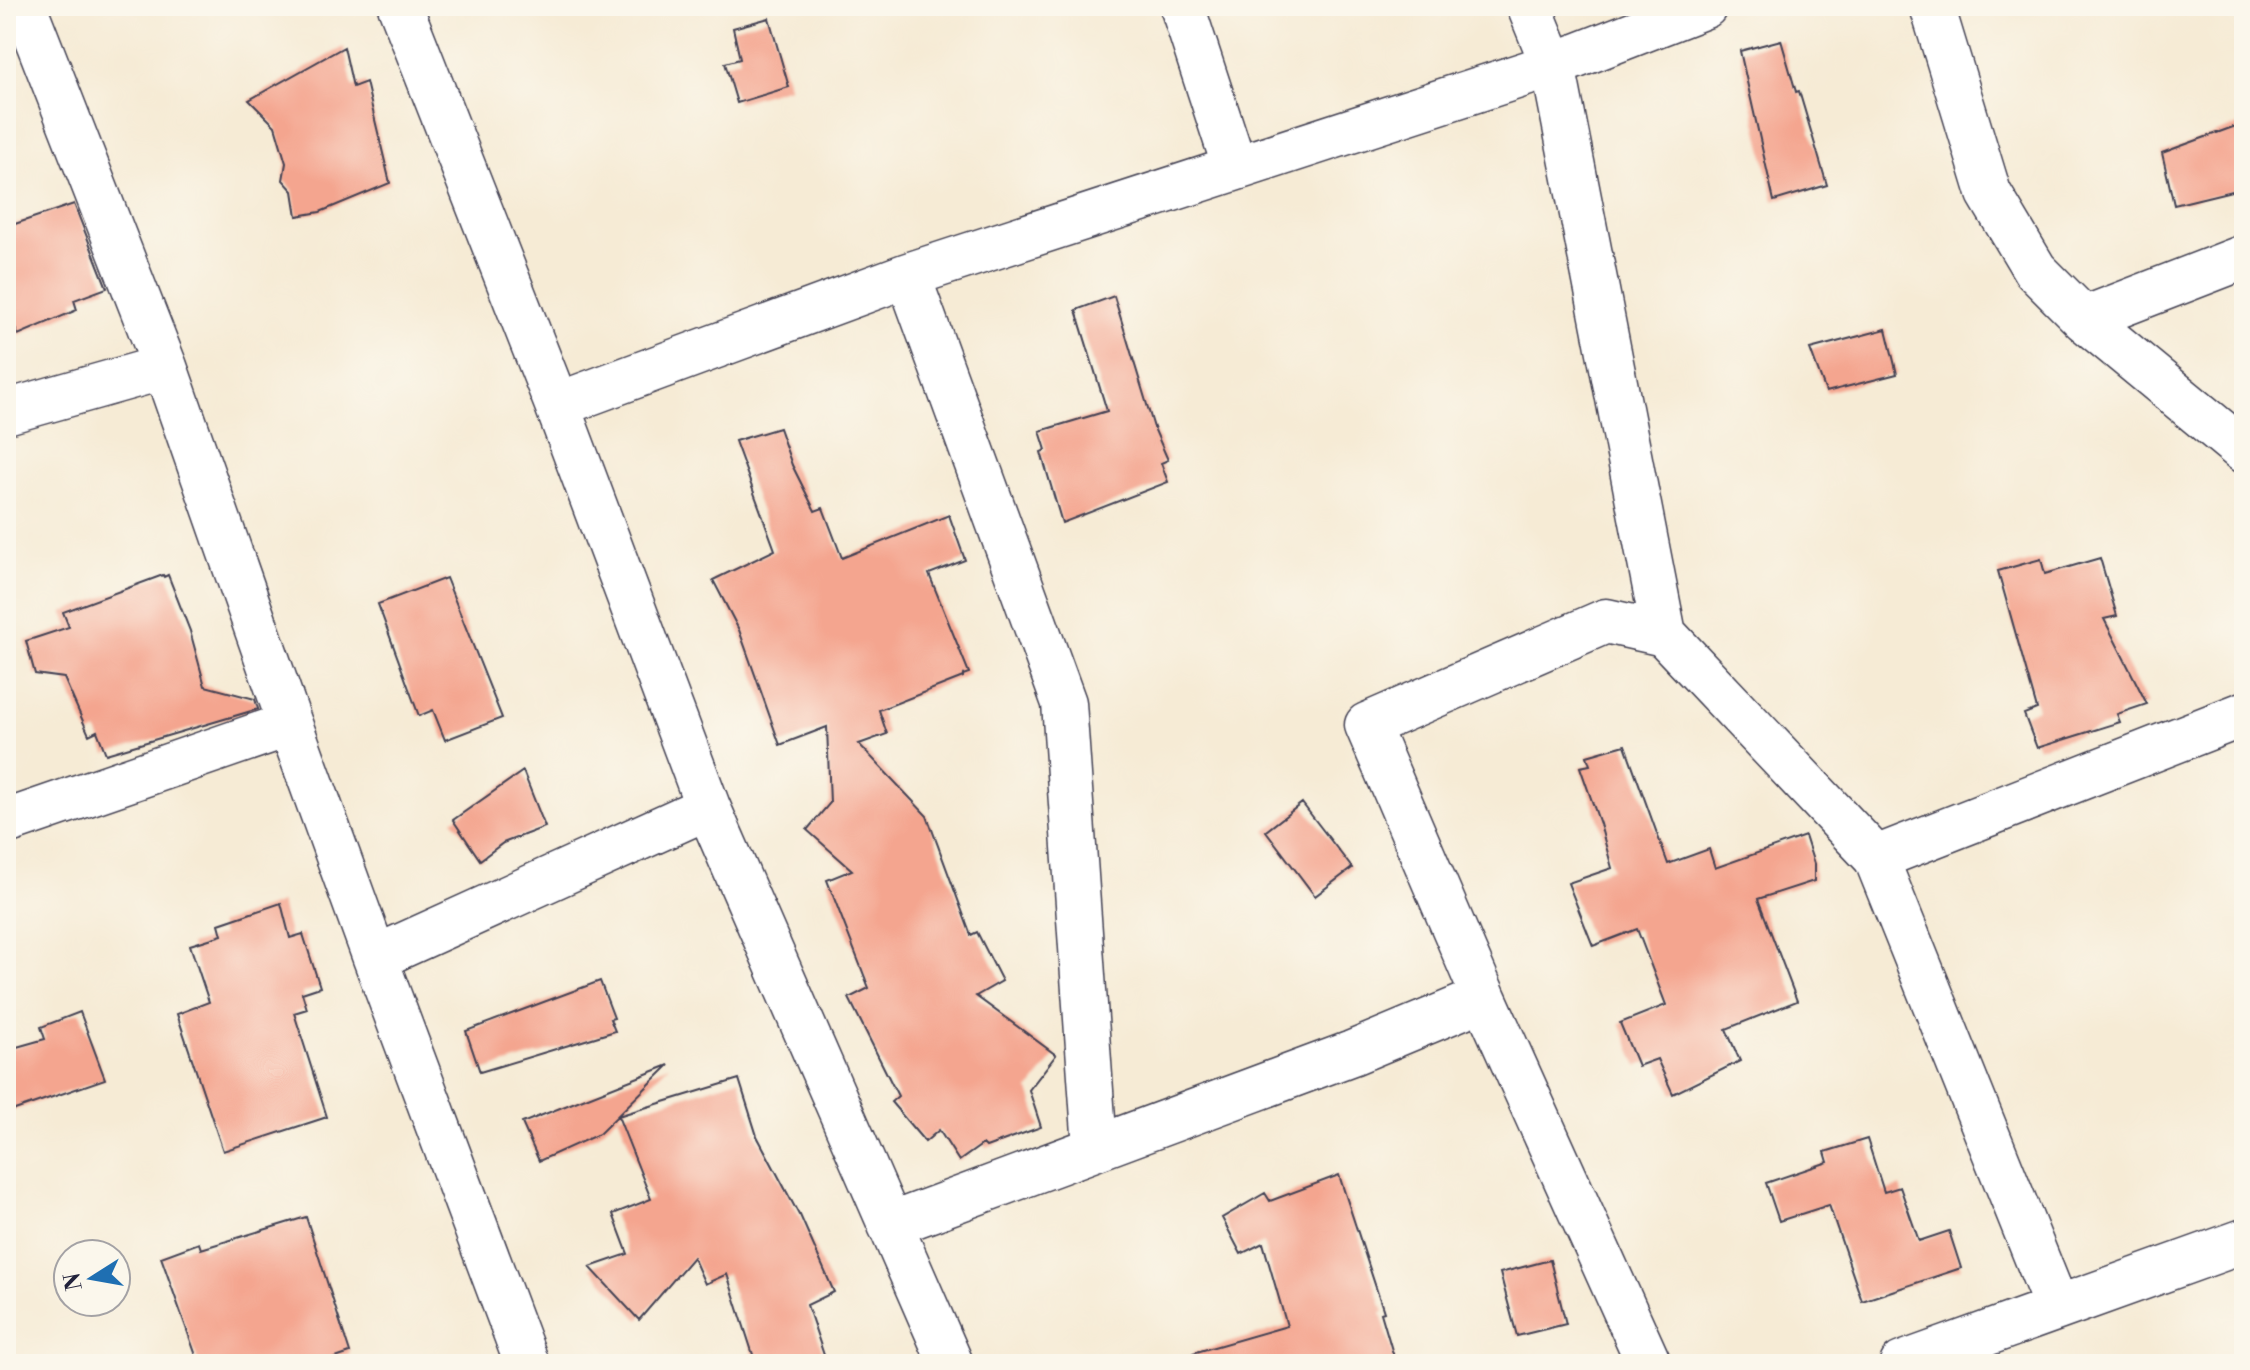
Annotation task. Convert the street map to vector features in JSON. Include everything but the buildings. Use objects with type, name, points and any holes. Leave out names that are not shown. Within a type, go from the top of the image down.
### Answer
[{"type":"street","points":[[24,6],[165,367],[290,724],[527,1364]]},
{"type":"street","points":[[400,6],[557,405],[708,807],[951,1364]]},
{"type":"street","points":[[1182,6],[1235,168]]},
{"type":"street","points":[[1529,6],[1553,65],[1664,634],[1876,858],[2057,1308]]},
{"type":"street","points":[[557,405],[908,275],[1553,65],[1705,6]]},
{"type":"street","points":[[1932,6],[1989,193],[2035,270],[2084,319],[2244,451]]},
{"type":"street","points":[[2084,319],[2244,257]]},
{"type":"street","points":[[908,275],[1064,703],[1095,1148]]},
{"type":"street","points":[[6,412],[165,367]]},
{"type":"street","points":[[1649,1364],[1484,998],[1367,725],[1606,621],[1664,634]]},
{"type":"street","points":[[1876,858],[2244,714]]},
{"type":"street","points":[[6,822],[290,724]]},
{"type":"street","points":[[375,958],[708,807]]},
{"type":"street","points":[[890,1225],[1352,1053],[1484,998]]},
{"type":"street","points":[[1902,1364],[2244,1241]]}]
